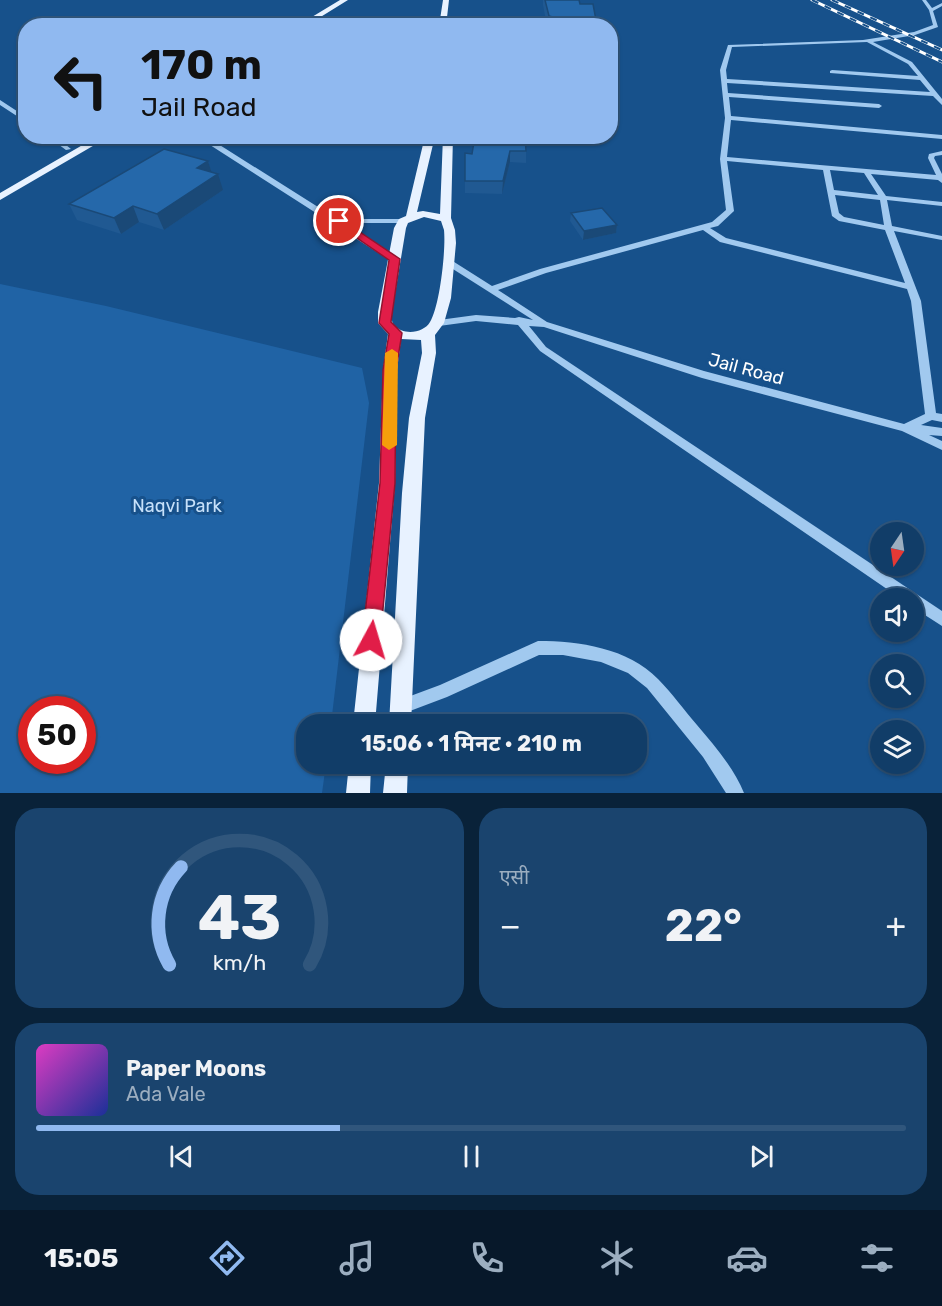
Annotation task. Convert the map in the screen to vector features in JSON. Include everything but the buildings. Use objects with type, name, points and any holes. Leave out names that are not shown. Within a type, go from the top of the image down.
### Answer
[{"type":"main road","points":[[304,18],[329,0]]},
{"type":"main road","points":[[307,18],[345,0]]},
{"type":"main road","points":[[443,18],[446,0]]},
{"type":"main road","points":[[0,187],[76,144]]},
{"type":"main road","points":[[0,197],[92,144]]},
{"type":"main road","points":[[428,144],[394,259],[385,323],[395,333],[414,337],[434,328]]},
{"type":"main road","points":[[401,714],[411,493],[418,408],[448,262],[450,232],[445,218],[448,144]]},
{"type":"main road","points":[[407,219],[429,214],[445,218]]},
{"type":"main road","points":[[365,714],[387,483],[390,370],[395,333]]},
{"type":"main road","points":[[358,793],[359,774]]},
{"type":"main road","points":[[395,793],[396,774]]},
{"type":"street","points":[[492,289],[532,275],[715,224],[730,211],[723,159],[728,118],[723,70],[730,46],[865,40],[914,34],[936,26],[931,10],[924,0]]},
{"type":"street","points":[[931,10],[942,4]]},
{"type":"street","points":[[865,40],[910,63],[942,103]]},
{"type":"street","points":[[832,72],[921,78]]},
{"type":"street","points":[[724,81],[934,94]]},
{"type":"street","points":[[726,95],[879,106]]},
{"type":"street","points":[[0,102],[18,114]]},
{"type":"street","points":[[728,118],[942,137]]},
{"type":"street","points":[[61,144],[68,149]]},
{"type":"street","points":[[216,144],[297,199],[339,221],[394,259]]},
{"type":"street","points":[[941,179],[931,158],[932,154],[942,153]]},
{"type":"street","points":[[723,159],[941,179]]},
{"type":"street","points":[[826,170],[835,214],[842,219],[889,230],[942,238]]},
{"type":"street","points":[[867,173],[883,197],[889,230],[916,301],[937,417],[905,428]]},
{"type":"street","points":[[830,192],[942,204]]},
{"type":"street","points":[[339,221],[407,219]]},
{"type":"street","points":[[704,227],[723,240],[910,287]]},
{"type":"street","name":"Jail Road","points":[[448,262],[545,324]]},
{"type":"street","name":"Jail Road","points":[[434,328],[476,318],[545,324],[702,374],[905,428],[942,432]]},
{"type":"street","points":[[519,320],[543,349],[896,588]]},
{"type":"street","points":[[905,428],[942,446]]},
{"type":"street","points":[[924,607],[942,619]]},
{"type":"street","points":[[402,706],[442,692],[538,648],[563,648],[601,656],[633,668],[652,683],[709,751],[736,793]]},
{"type":"green space","name":"Naqvi Park","points":[[0,284],[106,306],[362,368],[369,403],[332,714],[296,714],[296,774],[325,774],[322,793],[0,793]]},
{"type":"railway","points":[[812,0],[942,62]]},
{"type":"railway","points":[[832,0],[942,50]]},
{"type":"slow traffic","points":[[389,445],[392,353]]},
{"type":"route","points":[[339,221],[394,259],[385,312],[385,323],[395,333],[390,370],[390,440],[371,640]]}]
